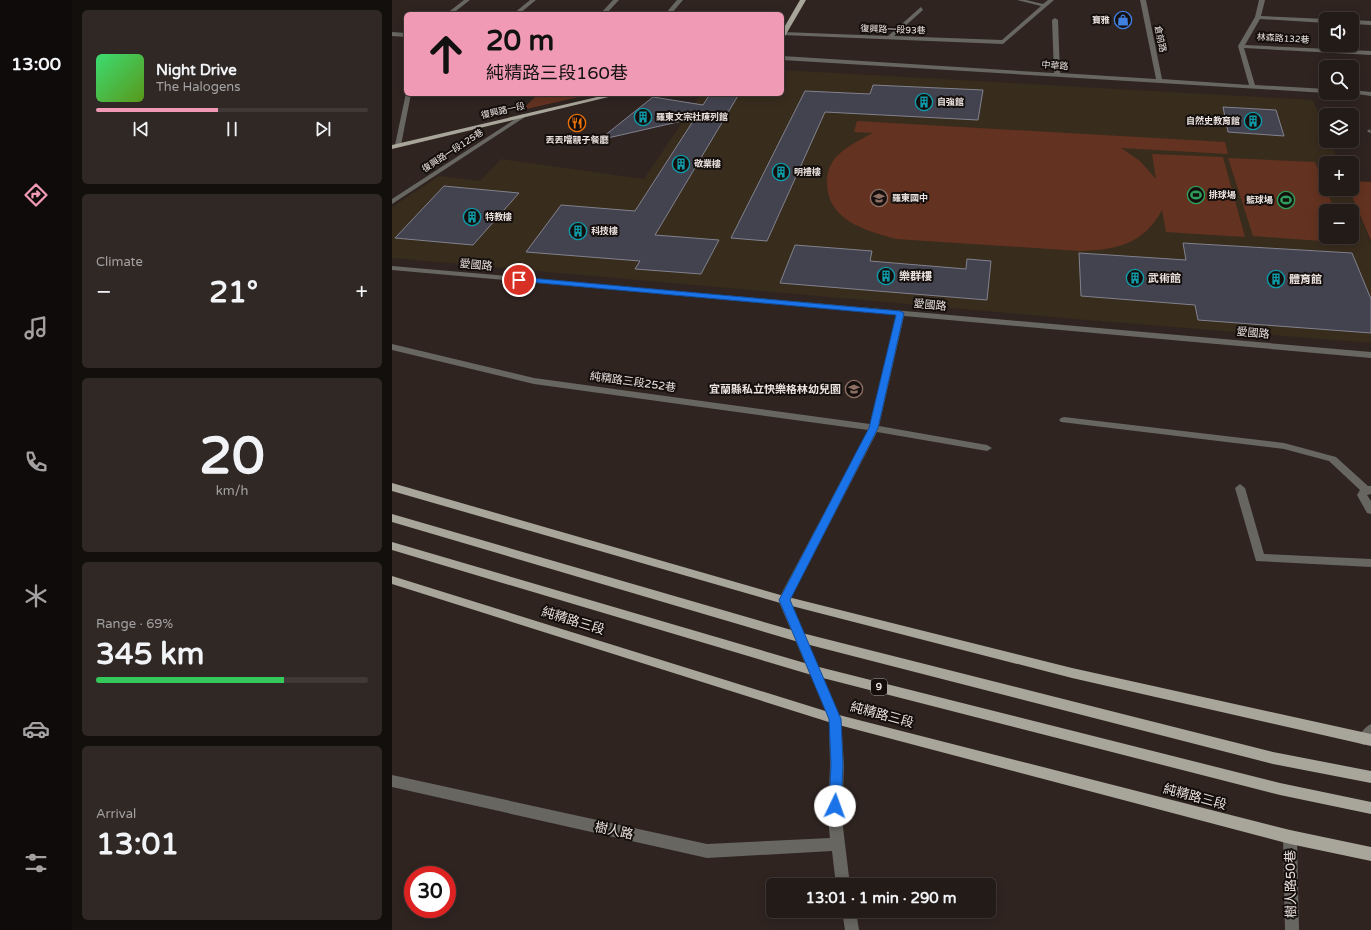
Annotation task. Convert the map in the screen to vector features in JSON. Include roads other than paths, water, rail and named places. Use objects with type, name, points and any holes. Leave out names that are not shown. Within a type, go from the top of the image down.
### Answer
[{"type":"main road","points":[[784,32],[803,0]]},
{"type":"main road","name":"復興路一段","points":[[395,146],[609,96]]},
{"type":"main road","points":[[392,487],[784,600],[1072,674],[1369,736]]},
{"type":"main road","points":[[392,518],[802,638],[1273,758],[1371,777]]},
{"type":"main road","name":"純精路三段","points":[[392,546],[815,671],[1280,789],[1371,808]]},
{"type":"main road","name":"純精路三段","points":[[392,580],[835,719],[1290,837],[1371,854]]},
{"type":"street","points":[[452,12],[467,0]]},
{"type":"street","points":[[518,12],[533,0]]},
{"type":"street","points":[[605,12],[616,0]]},
{"type":"street","points":[[670,12],[680,0]]},
{"type":"street","points":[[1020,0],[1044,6],[1051,0]]},
{"type":"street","name":"倉前路","points":[[1143,0],[1160,82]]},
{"type":"street","points":[[1253,86],[1241,46],[1258,17],[1262,0]]},
{"type":"street","name":"復興路一段93巷","points":[[784,35],[1003,42],[1044,6]]},
{"type":"street","points":[[889,38],[922,8]]},
{"type":"street","points":[[1258,17],[1319,21]]},
{"type":"street","points":[[1055,20],[1057,75]]},
{"type":"street","points":[[1359,22],[1371,23]]},
{"type":"street","points":[[392,34],[404,35]]},
{"type":"street","name":"林森路132巷","points":[[1241,46],[1371,54]]},
{"type":"street","name":"中華路","points":[[784,58],[1319,91]]},
{"type":"street","points":[[1359,93],[1371,94]]},
{"type":"street","points":[[395,146],[408,96]]},
{"type":"street","name":"復興路一段125巷","points":[[392,202],[523,116]]},
{"type":"street","name":"愛國路","points":[[392,268],[1371,355]]},
{"type":"street","points":[[842,878],[835,819],[837,765],[835,719],[802,638],[784,600],[874,428],[900,313]]},
{"type":"street","name":"純精路三段252巷","points":[[392,347],[534,380],[874,428],[987,448]]},
{"type":"street","points":[[1064,420],[1284,446],[1332,459],[1368,490],[1362,496],[1371,510]]},
{"type":"street","points":[[1240,488],[1260,558],[1371,563]]},
{"type":"street","name":"樹人路","points":[[392,782],[707,851],[838,844]]},
{"type":"street","name":"樹人路50巷","points":[[1290,837],[1292,930]]},
{"type":"street","points":[[850,918],[852,930]]},
{"type":"place","name":"寶雅","points":[[1123,20]]},
{"type":"place","name":"自強館","points":[[924,102]]},
{"type":"place","name":"羅東文宗社陳列館","points":[[643,117]]},
{"type":"place","name":"自然史教育館","points":[[1253,121]]},
{"type":"place","name":"丟丟噹親子餐廳","points":[[577,123]]},
{"type":"place","name":"敬業樓","points":[[681,164]]},
{"type":"place","name":"明禮樓","points":[[781,172]]},
{"type":"place","name":"排球場","points":[[1196,195]]},
{"type":"place","name":"羅東國中","points":[[879,198]]},
{"type":"place","name":"籃球場","points":[[1286,200]]},
{"type":"place","name":"特教樓","points":[[472,217]]},
{"type":"place","name":"科技樓","points":[[578,231]]},
{"type":"place","name":"樂群樓","points":[[886,276]]},
{"type":"place","name":"武術館","points":[[1135,278]]},
{"type":"place","name":"體育館","points":[[1276,279]]},
{"type":"place","name":"宜蘭縣私立快樂格林幼兒園","points":[[854,389]]}]
